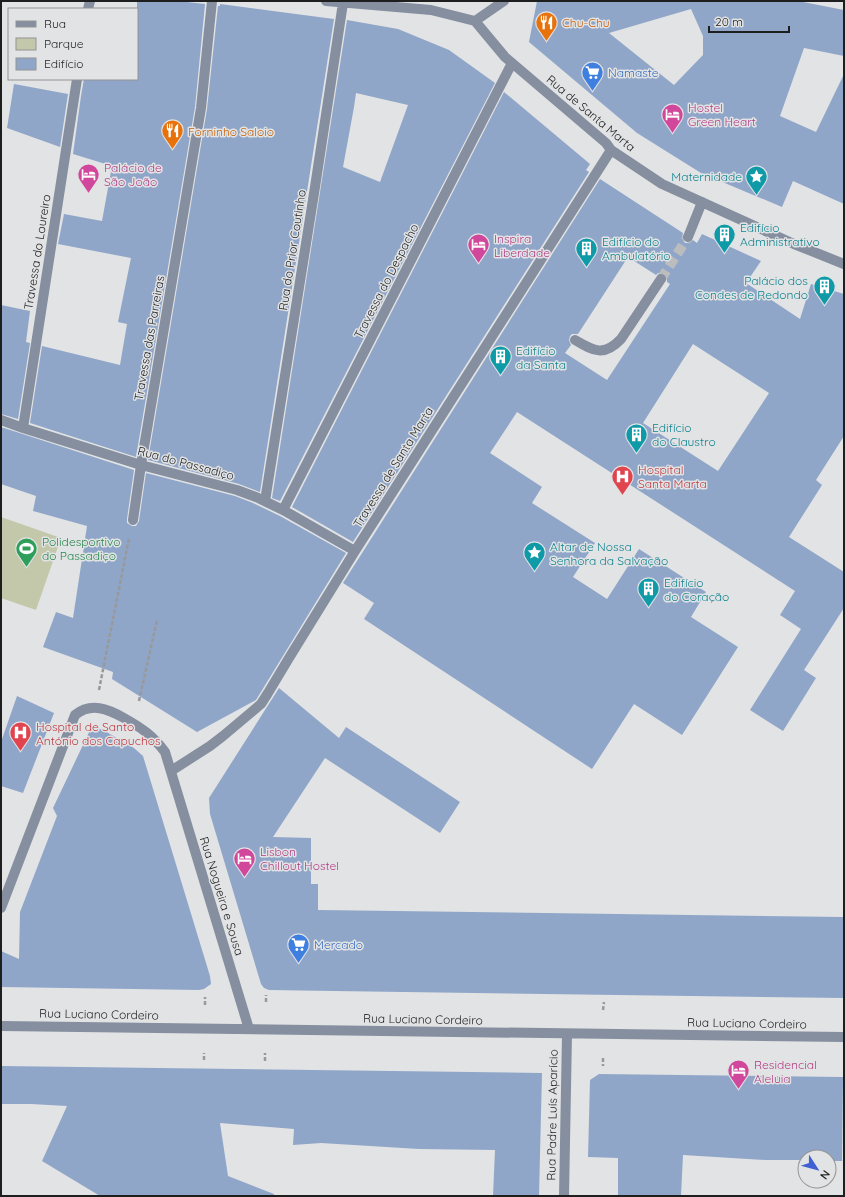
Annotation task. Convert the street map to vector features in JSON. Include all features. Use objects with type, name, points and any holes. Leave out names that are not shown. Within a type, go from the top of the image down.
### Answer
[{"type":"street","name":"Travessa das Parreiras","points":[[132,520],[201,108],[212,1]]},
{"type":"street","points":[[326,1],[431,10],[475,20],[494,6],[504,1]]},
{"type":"street","name":"Rua do Prior Coutinho","points":[[265,501],[316,187],[343,3]]},
{"type":"street","name":"Rua de Santa Marta","points":[[475,20],[505,57],[606,143],[611,150],[652,178],[794,244],[844,264]]},
{"type":"street","name":"Travessa do Despacho","points":[[283,510],[512,63]]},
{"type":"street","name":"Travessa do Loureiro","points":[[23,428],[77,80]]},
{"type":"street","name":"Travessa de Santa Marta","points":[[171,771],[210,746],[261,704],[355,551],[611,150]]},
{"type":"street","points":[[688,237],[702,202]]},
{"type":"street","points":[[575,340],[591,349],[600,351],[614,346],[661,279]]},
{"type":"street","name":"Rua do Passadiço","points":[[1,420],[141,464],[237,490],[283,510],[355,551]]},
{"type":"street","name":"Rua Nogueira e Sousa","points":[[1,908],[75,715],[84,709],[101,708],[112,711],[138,726],[154,739],[165,752],[249,1029]]},
{"type":"street","name":"Rua Luciano Cordeiro","points":[[1,1026],[844,1037]]},
{"type":"street","name":"Rua Padre Luís Aparício","points":[[564,1196],[567,1034]]},
{"type":"path","points":[[101,677],[132,520]]},
{"type":"path","points":[[139,701],[157,620]]},
{"type":"path","points":[[266,995],[266,1002]]},
{"type":"path","points":[[205,997],[205,1005]]},
{"type":"path","points":[[603,1010],[604,1002]]},
{"type":"path","points":[[204,1052],[204,1060]]},
{"type":"path","points":[[265,1053],[265,1061]]},
{"type":"path","points":[[603,1058],[603,1066]]},
{"type":"green space","name":"Polidesportivo do Passadiço","points":[[1,517],[61,538],[36,610],[1,598]]},
{"type":"building","points":[[137,1],[178,1],[205,4],[195,107],[136,457],[30,423],[42,346],[120,365],[127,324],[118,322],[131,258],[58,244],[64,214],[102,221],[112,166],[73,154],[81,96],[84,80],[138,80]]},
{"type":"building","points":[[537,1],[798,1],[844,10],[844,56],[804,48],[780,116],[816,132],[844,74],[844,204],[793,181],[782,207],[701,173],[637,133],[529,42]],"holes":[[[691,9],[703,36],[703,55],[674,85],[609,33]]]},
{"type":"building","points":[[220,4],[334,19],[260,492],[239,484],[148,460],[207,109],[218,6],[220,6]]},
{"type":"building","points":[[347,20],[398,29],[449,50],[495,83],[280,501],[272,498]],"holes":[[[356,93],[408,105],[380,182],[343,167]]]},
{"type":"building","points":[[14,84],[68,94],[60,147],[7,128]]},
{"type":"building","points":[[504,92],[590,164],[586,170],[589,172],[353,542],[292,507]]},
{"type":"building","points":[[600,179],[683,233],[682,238],[685,243],[689,243],[693,240],[697,243],[702,234],[761,261],[746,283],[800,319],[811,284],[844,294],[844,436],[816,480],[822,485],[789,537],[844,572],[844,608],[804,670],[816,678],[783,731],[750,710],[801,629],[780,615],[795,591],[517,412],[490,453],[542,487],[532,503],[595,543],[573,577],[607,599],[639,549],[706,592],[691,617],[738,647],[682,735],[634,704],[592,769],[364,619],[374,603],[343,583]],"holes":[[[628,257],[656,275],[658,273],[664,273],[667,276],[667,282],[670,284],[607,380],[565,353],[571,345],[569,340],[570,336],[572,334],[578,334]],[[693,344],[769,393],[718,471],[643,423]]]},
{"type":"building","points":[[1,305],[30,311],[26,342],[30,343],[18,419],[1,414]]},
{"type":"building","points":[[1,427],[134,470],[127,519],[127,523],[132,526],[136,526],[139,521],[146,473],[235,496],[253,503],[280,516],[346,553],[256,700],[197,732],[112,679],[113,672],[43,647],[56,612],[73,618],[87,526],[33,511],[36,496],[1,484]]},
{"type":"building","points":[[279,688],[339,738],[346,727],[460,802],[440,833],[325,758],[273,837],[311,838],[311,884],[318,884],[318,910],[844,917],[844,998],[269,990],[264,988],[261,984],[210,814],[209,798]]},
{"type":"building","points":[[17,696],[54,713],[23,793],[1,786],[1,742]]},
{"type":"building","points":[[92,726],[103,730],[134,748],[143,756],[210,976],[211,984],[204,989],[1,987],[1,951],[19,959],[20,912],[57,816],[53,808]]},
{"type":"building","points":[[1,1066],[542,1073],[539,1196],[493,1196],[495,1150],[419,1149],[321,1143],[293,1145],[294,1129],[220,1123],[228,1176],[274,1194],[274,1196],[100,1196],[42,1161],[67,1106],[1,1104]]},
{"type":"building","points":[[599,1074],[843,1077],[842,1161],[837,1161],[837,1149],[797,1149],[797,1160],[766,1160],[683,1155],[681,1196],[618,1196],[618,1158],[588,1157],[590,1080]]},
{"type":"tunnel","points":[[661,279],[688,237]]},
{"type":"place","name":"Chu-Chu","points":[[547,42]]},
{"type":"place","name":"Namaste","points":[[593,92]]},
{"type":"place","name":"Hostel Green Heart","points":[[672,134]]},
{"type":"place","name":"Forninho Saloio","points":[[173,150]]},
{"type":"place","name":"Palácio de São João","points":[[88,194]]},
{"type":"place","name":"Maternidade","points":[[757,196]]},
{"type":"place","name":"Edifício Administrativo","points":[[725,254]]},
{"type":"place","name":"Inspira Liberdade","points":[[478,264]]},
{"type":"place","name":"Edifício do Ambulatório","points":[[586,268]]},
{"type":"place","name":"Palácio dos Condes de Redondo","points":[[824,306]]},
{"type":"place","name":"Edifício da Santa","points":[[500,376]]},
{"type":"place","name":"Edifício do Claustro","points":[[636,454]]},
{"type":"place","name":"Hospital Santa Marta","points":[[622,496]]},
{"type":"place","name":"Polidesportivo do Passadiço","points":[[26,568]]},
{"type":"place","name":"Altar de Nossa Senhora da Salvação","points":[[535,572]]},
{"type":"place","name":"Edifício do Coração","points":[[648,608]]},
{"type":"place","name":"Hospital de Santo António dos Capuchos","points":[[20,752]]},
{"type":"place","name":"Lisbon Chillout Hostel","points":[[244,878]]},
{"type":"place","name":"Mercado","points":[[299,964]]},
{"type":"place","name":"Residencial Aleluia","points":[[738,1090]]}]
